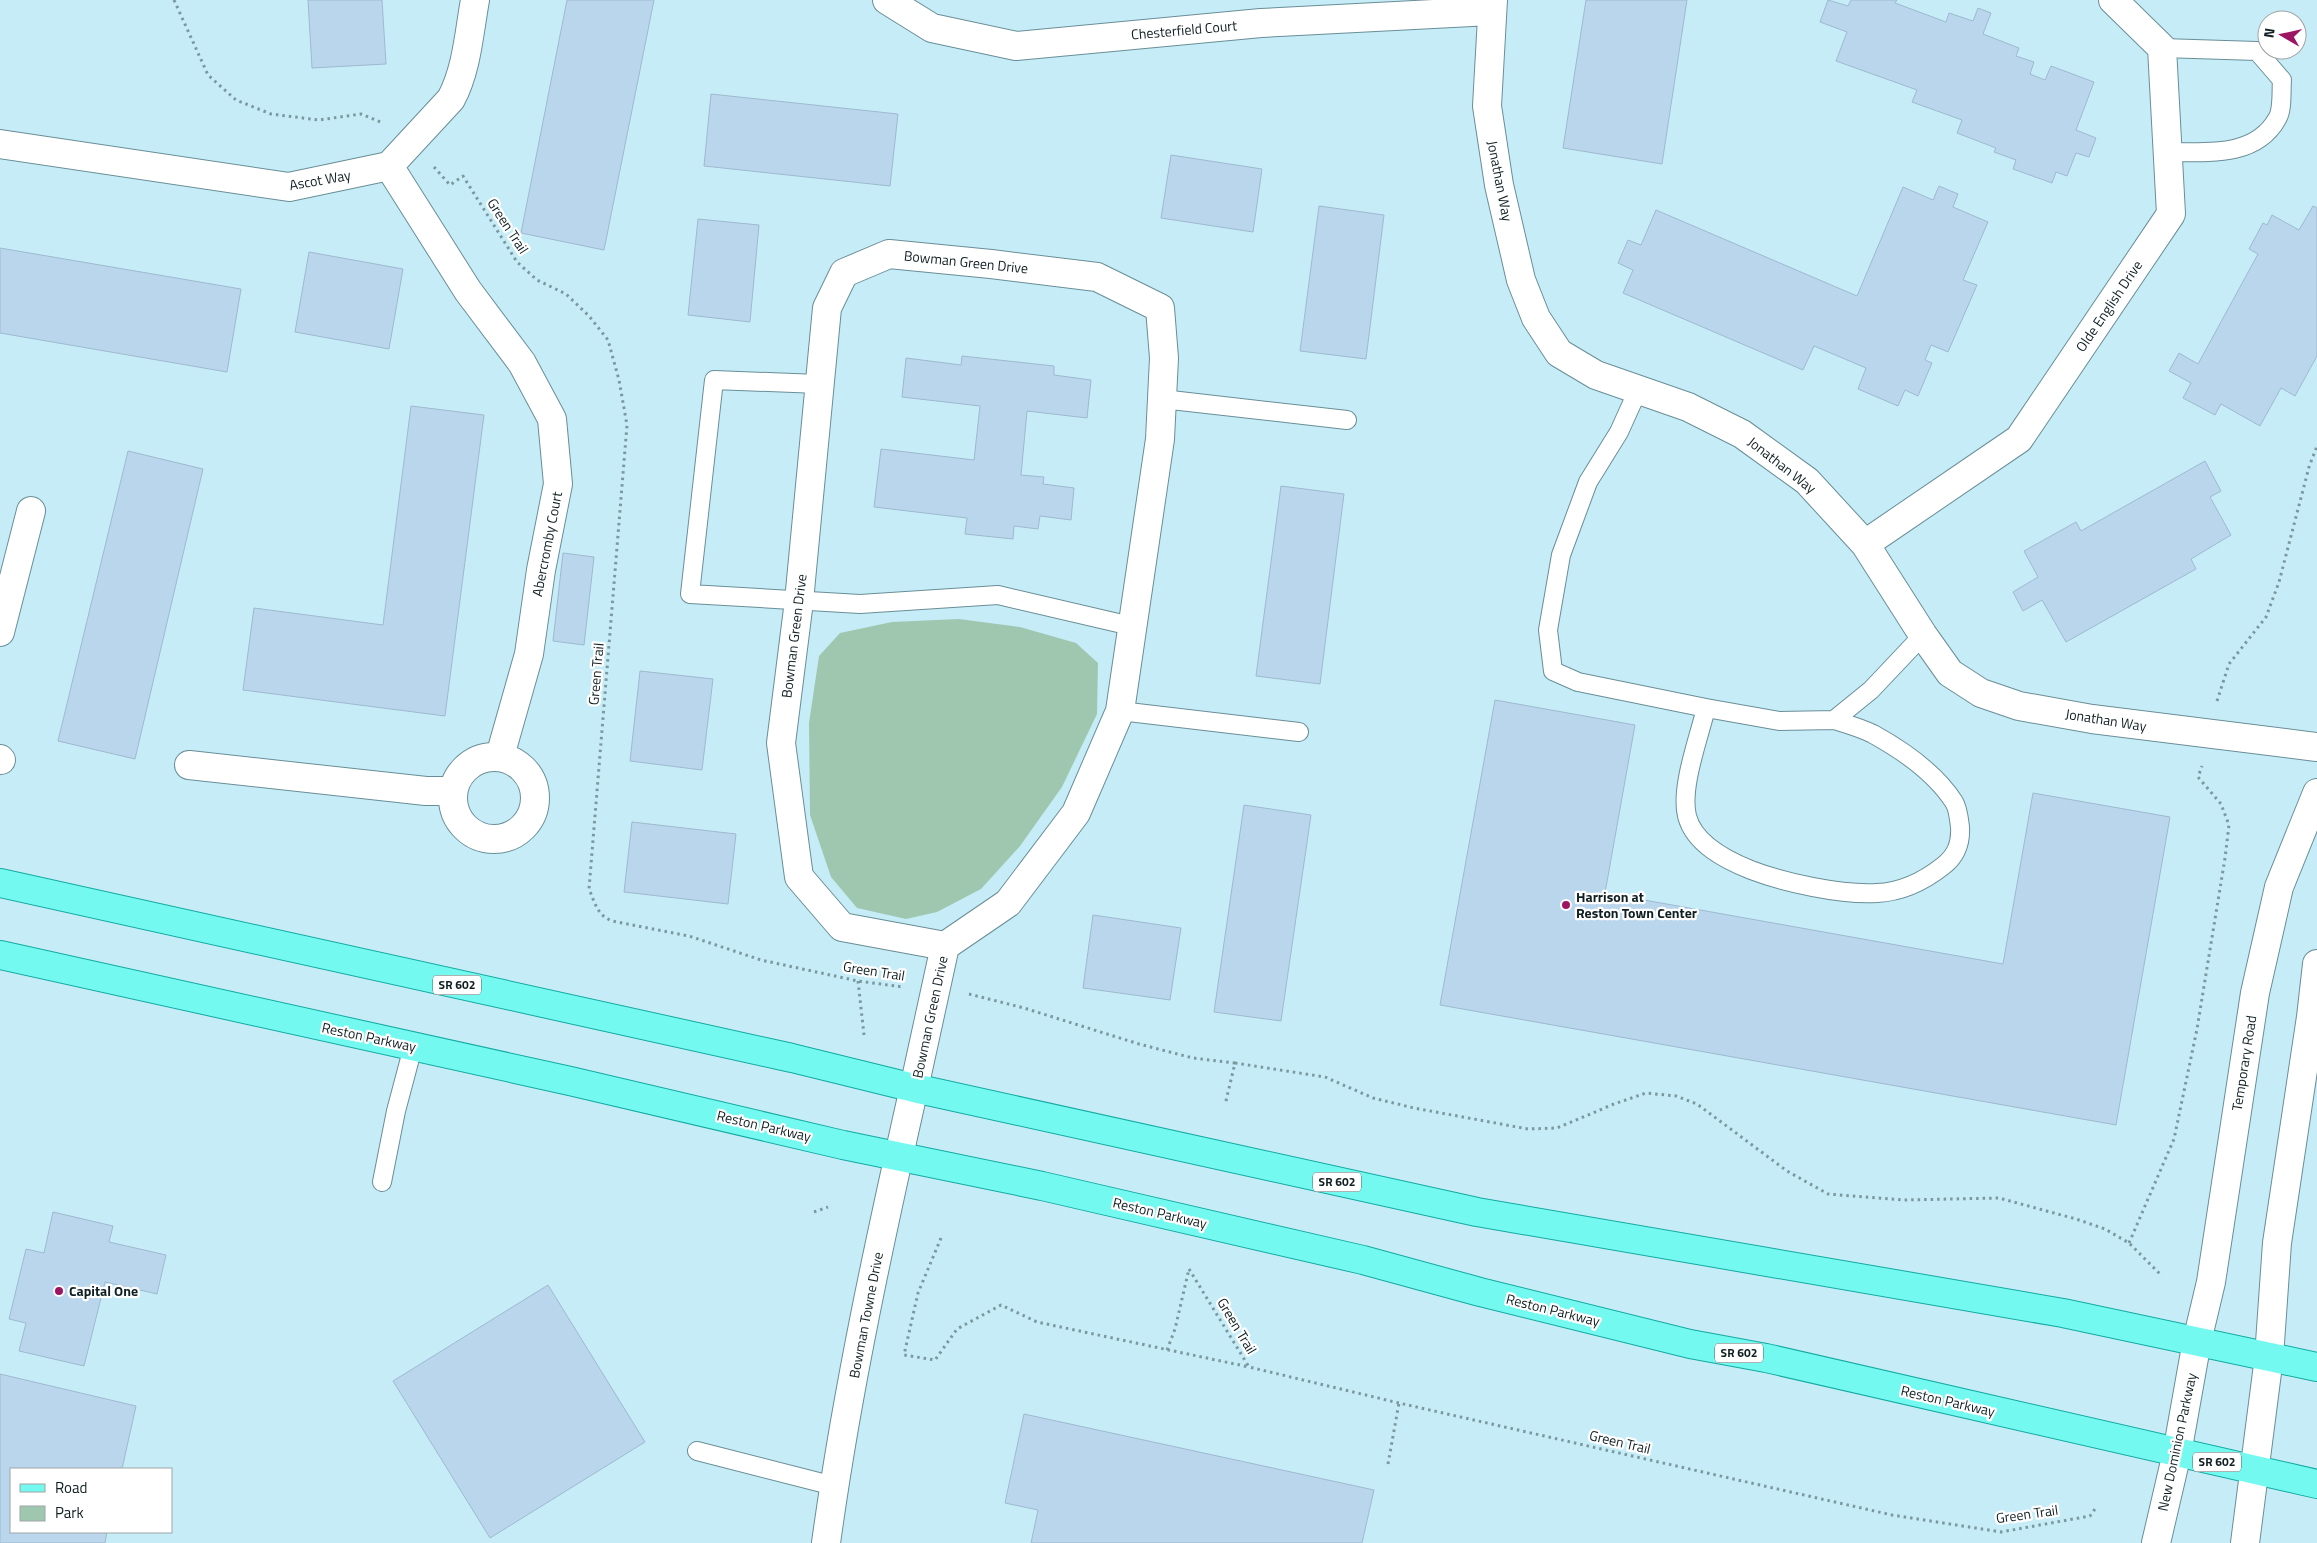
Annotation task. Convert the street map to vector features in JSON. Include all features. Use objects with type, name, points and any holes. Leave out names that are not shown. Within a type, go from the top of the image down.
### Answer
[{"type":"main road","name":"SR 602","points":[[0,884],[792,1058],[914,1088],[1477,1212],[2063,1313],[2317,1367]]},
{"type":"main road","name":"Reston Parkway","points":[[0,955],[899,1156],[1042,1186],[1363,1260],[1480,1292],[1690,1344],[1766,1358],[2317,1484]]},
{"type":"street","points":[[389,166],[450,99],[458,86],[464,65],[475,0]]},
{"type":"street","name":"Chesterfield Court","points":[[887,0],[932,28],[1016,46],[1261,23],[1492,6]]},
{"type":"street","points":[[2113,0],[2162,48]]},
{"type":"street","name":"Jonathan Way","points":[[1492,6],[1487,106],[1499,185],[1522,280],[1536,318],[1559,353],[1596,374],[1688,406],[1742,434],[1807,481],[1865,544],[1923,635],[1950,673],[1981,693],[2019,706],[2092,719],[2317,747]]},
{"type":"street","name":"Olde English Drive","points":[[1865,544],[2019,439],[2171,214],[2162,48]]},
{"type":"street","name":"Ascot Way","points":[[0,144],[289,187],[389,166]]},
{"type":"street","name":"Abercromby Court","points":[[389,166],[468,291],[522,363],[552,419],[558,484],[541,570],[529,654],[500,756]]},
{"type":"street","name":"Bowman Green Drive","points":[[914,1088],[945,946],[1008,903],[1076,813],[1120,711],[1160,439],[1164,358],[1160,308],[1097,277],[889,254],[844,273],[827,308],[799,601],[781,743],[799,877],[842,927],[945,946]]},
{"type":"street","points":[[0,632],[31,512]]},
{"type":"street","points":[[500,756],[520,765],[524,770],[533,782],[536,803],[527,824],[510,836],[488,839],[468,830],[456,813],[453,791],[462,772],[467,767],[479,759],[500,756]]},
{"type":"street","points":[[188,765],[426,791],[453,791]]},
{"type":"street","name":"Temporary Road","points":[[2197,1340],[2211,1282],[2254,993],[2279,887],[2317,793]]},
{"type":"street","points":[[2245,1543],[2256,1471],[2269,1357],[2277,1243],[2312,1017],[2317,964]]},
{"type":"street","name":"Bowman Towne Drive","points":[[826,1543],[834,1486],[914,1088]]},
{"type":"street","name":"New Dominion Parkway","points":[[2156,1543],[2177,1453],[2197,1340]]},
{"type":"lane","points":[[2162,48],[2257,51],[2282,80],[2278,118],[2256,142],[2226,151],[2167,152]]},
{"type":"lane","points":[[819,384],[714,380],[690,594],[860,604],[998,595],[1131,626]]},
{"type":"lane","points":[[1638,390],[1619,432],[1588,482],[1561,555],[1548,630],[1553,671],[1578,682],[1706,708],[1778,721],[1834,720],[1872,734],[1901,752],[1935,779],[1955,803],[1960,820],[1958,849],[1951,860],[1928,877],[1905,887],[1878,893],[1846,892],[1769,877],[1738,865],[1707,846],[1692,827],[1687,816],[1688,782],[1706,708]]},
{"type":"lane","points":[[1162,399],[1347,420]]},
{"type":"lane","points":[[1834,720],[1871,690],[1923,635]]},
{"type":"lane","points":[[1120,711],[1299,732]]},
{"type":"lane","points":[[382,1182],[396,1111],[413,1047]]},
{"type":"lane","points":[[698,1450],[834,1486]]},
{"type":"path","name":"Green Trail","points":[[174,0],[208,75],[236,100],[271,114],[319,120],[361,114],[400,130],[450,185],[463,176],[517,262],[537,280],[566,294],[589,316],[608,340],[619,380],[628,425],[589,890],[602,917],[689,936],[761,960],[858,981],[973,994],[1139,1044],[1193,1058],[1325,1077],[1373,1098],[1505,1127],[1528,1129],[1557,1128],[1646,1093],[1676,1096],[1697,1104],[1787,1171],[1828,1194],[1904,1200],[1998,1198],[2076,1219],[2105,1229],[2130,1243],[2161,1275]]},
{"type":"path","points":[[2130,1243],[2174,1138],[2197,1030],[2223,868],[2229,825],[2221,804],[2198,777],[2218,697],[2230,664],[2266,617],[2280,582],[2308,467],[2317,446]]},
{"type":"path","points":[[858,981],[864,1035]]},
{"type":"path","points":[[1225,1105],[1235,1063]]},
{"type":"path","points":[[814,1212],[828,1207]]},
{"type":"path","points":[[941,1238],[918,1294],[904,1355],[935,1360],[957,1329],[1001,1305],[1037,1322],[1249,1367]]},
{"type":"path","name":"Green Trail","points":[[1167,1350],[1189,1269],[1249,1367],[1399,1403],[1892,1514],[2001,1532],[2090,1516],[2097,1506]]},
{"type":"path","points":[[1388,1464],[1399,1403]]},
{"type":"green space","points":[[959,619],[1020,627],[1076,643],[1098,663],[1097,714],[1062,787],[1020,846],[981,889],[937,912],[906,919],[857,908],[831,877],[810,815],[809,723],[819,656],[840,633],[892,622]]},
{"type":"building","points":[[308,0],[382,0],[386,64],[312,68]]},
{"type":"building","points":[[567,0],[654,0],[604,250],[521,233]]},
{"type":"building","points":[[1586,0],[1687,0],[1662,164],[1563,148]]},
{"type":"building","points":[[1828,0],[1848,6],[1851,0],[1897,0],[1895,3],[1946,22],[1949,13],[1973,21],[1978,8],[1991,13],[1983,34],[2019,48],[2016,56],[2034,62],[2030,74],[2045,80],[2051,66],[2094,82],[2076,130],[2096,138],[2089,157],[2076,153],[2067,176],[2056,172],[2052,183],[2013,169],[2016,160],[1994,152],[1996,148],[1957,133],[1962,120],[1912,102],[1917,90],[1836,61],[1847,32],[1820,22]]},
{"type":"building","points":[[711,94],[898,114],[890,186],[704,166]]},
{"type":"building","points":[[1171,155],[1262,169],[1253,232],[1161,218]]},
{"type":"building","points":[[1939,186],[1958,194],[1953,207],[1988,222],[1963,280],[1977,285],[1948,352],[1931,345],[1925,360],[1932,363],[1918,396],[1905,390],[1898,406],[1858,389],[1866,368],[1814,346],[1803,370],[1623,293],[1633,270],[1618,263],[1628,240],[1641,245],[1656,210],[1857,296],[1903,187],[1933,200]]},
{"type":"building","points":[[1319,206],[1384,215],[1366,359],[1300,351]]},
{"type":"building","points":[[2313,206],[2317,208],[2317,356],[2295,396],[2281,388],[2260,426],[2221,404],[2215,415],[2183,398],[2191,383],[2169,371],[2179,353],[2198,364],[2258,254],[2249,249],[2263,223],[2267,225],[2272,215],[2299,230]]},
{"type":"building","points":[[698,219],[759,225],[750,322],[688,315]]},
{"type":"building","points":[[0,248],[241,289],[227,372],[0,333]]},
{"type":"building","points":[[309,252],[403,269],[389,349],[295,332]]},
{"type":"building","points":[[962,356],[1054,366],[1054,375],[1091,380],[1087,418],[1027,411],[1021,475],[1044,477],[1043,484],[1074,488],[1071,520],[1040,516],[1038,529],[1014,526],[1013,539],[965,534],[967,518],[874,507],[881,449],[974,460],[980,406],[902,397],[906,358],[961,365]]},
{"type":"building","points":[[411,406],[484,415],[445,716],[243,690],[254,608],[383,625]]},
{"type":"building","points":[[128,451],[203,469],[135,759],[58,741]]},
{"type":"building","points":[[2205,461],[2221,491],[2210,497],[2231,535],[2191,559],[2196,569],[2066,642],[2042,600],[2023,611],[2013,592],[2038,577],[2024,551],[2076,522],[2081,531]]},
{"type":"building","points":[[1281,486],[1344,494],[1320,684],[1256,676]]},
{"type":"building","points":[[563,553],[594,557],[584,645],[553,641]]},
{"type":"building","points":[[640,671],[713,679],[702,770],[630,761]]},
{"type":"building","name":"Harrison at Reston Town Center","points":[[1495,700],[1635,725],[1605,893],[2003,964],[2033,793],[2170,817],[2116,1125],[1440,1005]]},
{"type":"building","points":[[1244,805],[1311,815],[1281,1021],[1214,1012]]},
{"type":"building","points":[[632,822],[736,834],[728,904],[624,892]]},
{"type":"building","points":[[1093,915],[1181,928],[1170,1000],[1083,988]]},
{"type":"building","name":"Capital One","points":[[53,1212],[113,1226],[109,1242],[166,1255],[157,1294],[105,1282],[84,1366],[19,1351],[26,1323],[9,1319],[26,1249],[44,1253]]},
{"type":"building","points":[[548,1285],[645,1442],[490,1538],[393,1381]]},
{"type":"building","points":[[0,1374],[136,1406],[122,1468],[10,1468],[10,1533],[107,1533],[105,1543],[0,1543]]},
{"type":"building","points":[[1024,1414],[1374,1490],[1362,1543],[1031,1543],[1038,1510],[1005,1503]]},
{"type":"place","name":"Harrison at Reston Town Center","points":[[1566,905]]},
{"type":"place","name":"Capital One","points":[[59,1291]]}]
